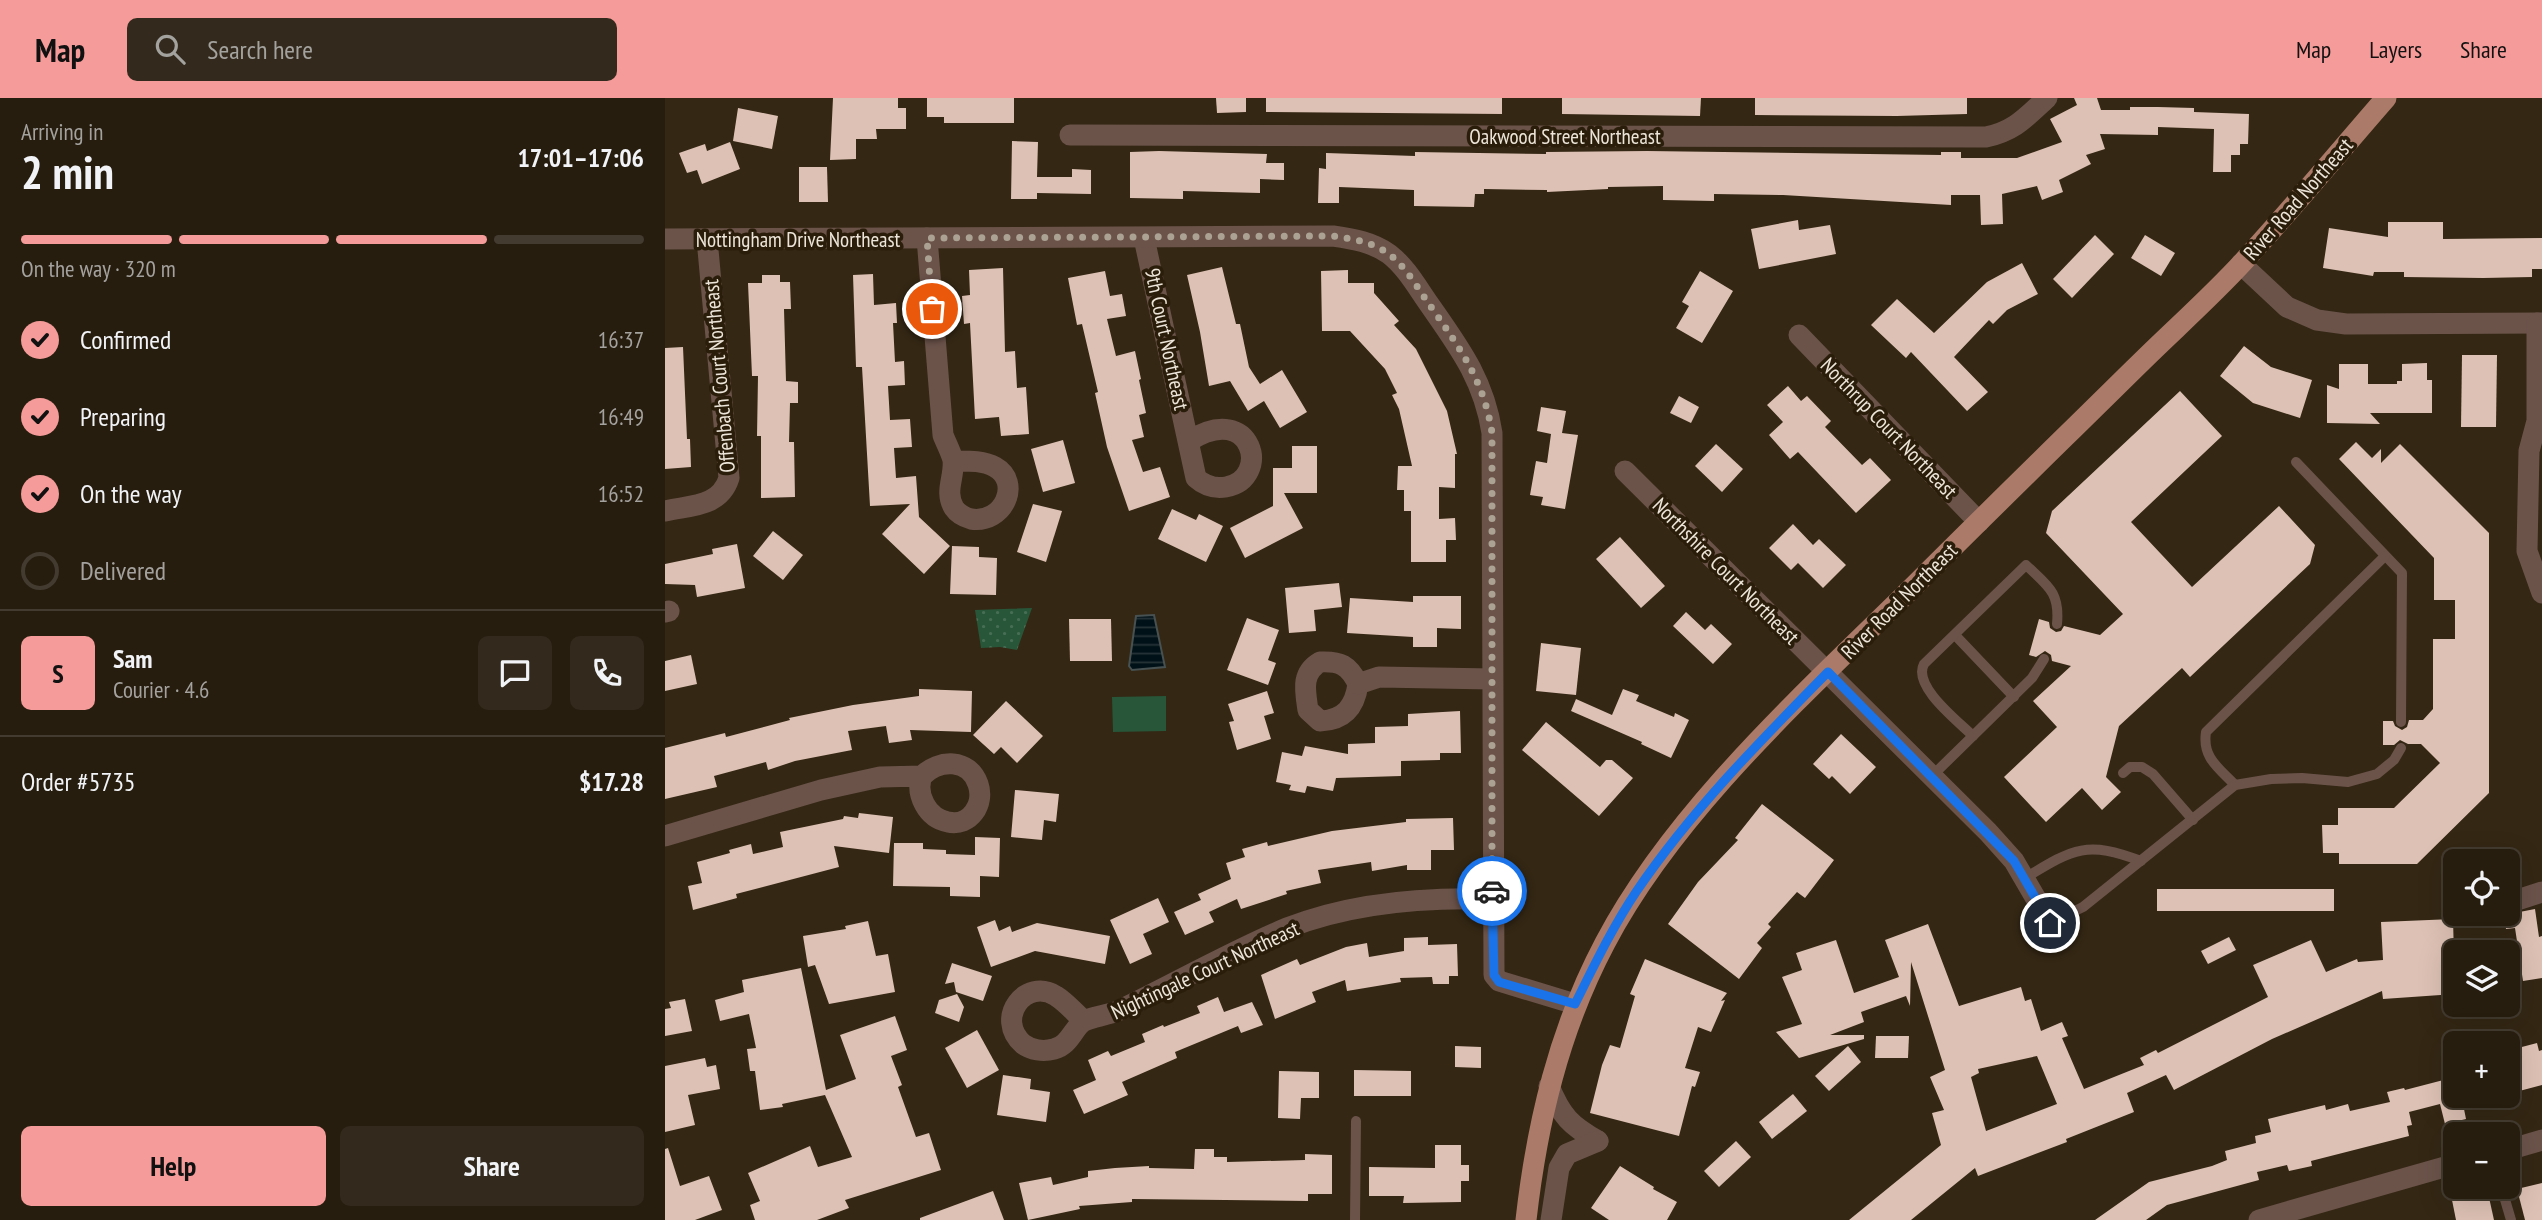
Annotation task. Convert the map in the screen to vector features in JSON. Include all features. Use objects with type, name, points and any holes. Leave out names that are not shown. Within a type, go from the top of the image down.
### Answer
[{"type":"main road","name":"River Road Northeast","points":[[1526,1220],[1542,1116],[1560,1045],[1575,1004],[1605,942],[1635,893],[1673,840],[1713,791],[1828,672],[2241,264],[2386,98]]},
{"type":"street","name":"Oakwood Street Northeast","points":[[1070,135],[1986,137],[2004,133],[2019,124],[2047,98]]},
{"type":"street","name":"Nottingham Drive Northeast","points":[[665,239],[1333,236],[1369,243],[1388,253],[1402,266],[1467,359],[1488,411],[1492,433],[1494,975],[1499,982],[1575,1004]]},
{"type":"street","points":[[927,238],[943,435],[953,461]]},
{"type":"street","name":"9th Court Northeast","points":[[1144,238],[1189,441]]},
{"type":"street","name":"Offenbach Court Northeast","points":[[665,511],[719,497],[729,478],[707,239]]},
{"type":"street","points":[[2241,264],[2287,307],[2317,320],[2346,324],[2540,323],[2537,421],[2529,451],[2527,551],[2542,593]]},
{"type":"street","name":"Northrup Court Northeast","points":[[1799,335],[1979,522]]},
{"type":"street","name":"Northshire Court Northeast","points":[[1625,471],[1988,832],[2014,861],[2050,923]]},
{"type":"street","points":[[1358,684],[1379,677],[1492,679]]},
{"type":"street","points":[[665,836],[821,790],[880,777],[922,776]]},
{"type":"street","points":[[2520,899],[2542,892]]},
{"type":"street","name":"Nightingale Court Northeast","points":[[1084,1021],[1118,1011],[1234,952],[1289,928],[1321,918],[1389,904],[1425,900],[1492,900]]},
{"type":"street","points":[[1549,1086],[1557,1106],[1567,1120],[1577,1130],[1598,1142],[1567,1154],[1559,1168],[1551,1220]]},
{"type":"street","points":[[2520,1146],[2542,1140]]},
{"type":"street","points":[[2259,1220],[2443,1167]]},
{"type":"lane","points":[[2296,461],[2402,573],[2401,722]]},
{"type":"lane","points":[[2235,785],[2207,755],[2204,743],[2206,733],[2385,556]]},
{"type":"lane","points":[[1973,736],[1928,691],[1921,679],[1920,671],[1924,664],[2026,565],[2047,585],[2058,605],[2057,624]]},
{"type":"lane","points":[[1955,635],[2014,696]]},
{"type":"lane","points":[[1932,776],[2032,678],[2044,659]]},
{"type":"lane","points":[[2050,923],[2083,907],[2235,785],[2271,779],[2302,778],[2349,782],[2377,774],[2395,760],[2401,748]]},
{"type":"lane","points":[[2123,773],[2130,768],[2142,766],[2193,820]]},
{"type":"lane","points":[[2025,878],[2064,854],[2095,849],[2115,851],[2141,861]]},
{"type":"lane","points":[[1355,1220],[1356,1121]]},
{"type":"lane","points":[[2505,1199],[2511,1220]]},
{"type":"green space","points":[[1032,608],[1017,650],[981,648],[975,610]]},
{"type":"green space","points":[[1166,696],[1166,731],[1113,732],[1112,697]]},
{"type":"shaded area","points":[[1154,615],[1165,667],[1132,670],[1129,666],[1136,616]]},
{"type":"building","points":[[833,98],[898,98],[898,108],[906,108],[906,129],[876,129],[877,139],[856,139],[856,159],[830,160]]},
{"type":"building","points":[[927,98],[1014,98],[1014,123],[944,123],[944,117],[927,117]]},
{"type":"building","points":[[1216,98],[1246,98],[1246,112],[1217,113]]},
{"type":"building","points":[[1266,98],[1502,98],[1502,114],[1266,112]]},
{"type":"building","points":[[1562,98],[1701,98],[1700,116],[1562,114]]},
{"type":"building","points":[[1755,98],[1967,98],[1967,114],[1755,115]]},
{"type":"building","points":[[2074,98],[2097,98],[2101,110],[2158,107],[2194,108],[2194,112],[2249,114],[2248,144],[2240,144],[2240,155],[2231,155],[2231,172],[2213,172],[2214,129],[2158,127],[2158,135],[2100,134],[2105,149],[2086,155],[2091,164],[2059,180],[2063,192],[2042,200],[2037,186],[2002,194],[2003,224],[1981,225],[1980,195],[1951,195],[1951,205],[1783,195],[1714,194],[1714,201],[1663,200],[1663,186],[1547,192],[1484,189],[1484,194],[1475,194],[1474,207],[1414,206],[1414,190],[1339,187],[1339,203],[1318,203],[1319,168],[1326,169],[1326,153],[1415,156],[1415,152],[1546,154],[1647,151],[1941,155],[1941,152],[1961,152],[1961,158],[2017,158],[2062,142],[2050,119],[2077,105]]},
{"type":"building","points":[[738,108],[778,116],[772,149],[733,141]]},
{"type":"building","points":[[1012,141],[1038,142],[1037,177],[1072,177],[1072,169],[1091,170],[1091,194],[1037,193],[1037,199],[1011,199]]},
{"type":"building","points":[[730,142],[740,169],[702,184],[697,170],[687,173],[679,153],[705,144],[707,151]]},
{"type":"building","points":[[1130,152],[1267,154],[1266,163],[1284,163],[1284,180],[1260,179],[1260,193],[1183,191],[1183,199],[1130,198]]},
{"type":"building","points":[[799,167],[827,167],[828,202],[799,202]]},
{"type":"building","points":[[1798,220],[1799,230],[1830,225],[1836,254],[1759,269],[1751,229]]},
{"type":"building","points":[[2388,222],[2443,222],[2443,239],[2542,238],[2542,269],[2532,269],[2532,277],[2483,278],[2404,277],[2404,272],[2374,272],[2373,276],[2323,268],[2329,228],[2388,237]]},
{"type":"building","points":[[2095,235],[2114,254],[2072,298],[2053,279]]},
{"type":"building","points":[[2145,235],[2175,253],[2161,276],[2131,258]]},
{"type":"building","points":[[2022,263],[2038,294],[2007,310],[1993,324],[1989,320],[1954,357],[1988,392],[1967,411],[1911,352],[1906,358],[1871,325],[1897,299],[1934,333],[1987,282]]},
{"type":"building","points":[[1222,267],[1236,324],[1240,324],[1249,367],[1260,384],[1282,370],[1307,412],[1280,428],[1264,401],[1248,411],[1230,381],[1209,386],[1187,275]]},
{"type":"building","points":[[1003,268],[1005,352],[1015,351],[1017,388],[1026,387],[1029,434],[1001,436],[999,417],[975,419],[970,323],[964,324],[962,296],[970,295],[969,270]]},
{"type":"building","points":[[1348,270],[1348,283],[1374,283],[1374,293],[1399,321],[1394,325],[1416,349],[1447,411],[1457,454],[1455,488],[1439,487],[1439,519],[1455,518],[1456,540],[1446,540],[1446,562],[1411,562],[1411,511],[1404,511],[1404,490],[1397,490],[1398,466],[1412,466],[1399,409],[1392,395],[1397,393],[1385,369],[1350,331],[1322,331],[1321,271]]},
{"type":"building","points":[[1105,271],[1110,296],[1122,294],[1126,316],[1107,319],[1116,356],[1135,351],[1141,379],[1139,380],[1146,413],[1139,415],[1144,437],[1132,440],[1143,472],[1160,467],[1170,497],[1129,511],[1107,447],[1095,393],[1098,392],[1082,324],[1077,325],[1068,278]]},
{"type":"building","points":[[1700,271],[1733,291],[1702,343],[1676,328],[1689,306],[1682,302]]},
{"type":"building","points":[[873,274],[874,305],[896,303],[897,323],[893,323],[895,362],[904,361],[905,385],[888,386],[890,420],[910,419],[912,447],[894,448],[896,478],[916,476],[919,517],[950,546],[924,574],[882,534],[910,504],[870,506],[862,367],[856,367],[853,275]]},
{"type":"building","points":[[762,275],[780,275],[780,282],[790,282],[791,309],[784,309],[786,381],[798,382],[798,403],[790,403],[789,442],[794,442],[795,497],[761,498],[761,436],[757,436],[758,376],[752,376],[748,283],[762,283]]},
{"type":"building","points":[[2244,346],[2271,367],[2312,380],[2300,418],[2253,403],[2220,376]]},
{"type":"building","points":[[683,347],[687,439],[690,439],[691,467],[665,469],[665,348]]},
{"type":"building","points":[[2462,355],[2497,355],[2496,427],[2461,427]]},
{"type":"building","points":[[2427,363],[2427,380],[2432,380],[2432,413],[2370,413],[2380,424],[2327,423],[2327,385],[2339,389],[2339,364],[2368,364],[2368,384],[2397,384],[2397,381],[2402,381],[2402,364]]},
{"type":"building","points":[[1788,386],[1801,401],[1807,396],[1831,421],[1825,427],[1862,465],[1870,458],[1891,480],[1856,513],[1798,452],[1790,459],[1769,435],[1783,422],[1767,405]]},
{"type":"building","points":[[2180,391],[2222,436],[2131,522],[2192,587],[2279,506],[2315,545],[2310,564],[2190,677],[2182,668],[2119,726],[2106,777],[2121,792],[2102,810],[2082,788],[2046,822],[2004,777],[2057,727],[2033,701],[2071,666],[2052,661],[2051,655],[2045,651],[2036,657],[2029,655],[2039,619],[2049,622],[2050,628],[2056,632],[2061,631],[2064,626],[2100,635],[2123,614],[2046,533],[2052,511]]},
{"type":"building","points":[[1679,396],[1699,407],[1691,423],[1670,413]]},
{"type":"building","points":[[1541,407],[1566,411],[1562,433],[1578,435],[1565,509],[1541,505],[1543,497],[1530,495],[1536,461],[1547,463],[1551,434],[1537,431]]},
{"type":"building","points":[[1063,440],[1075,483],[1043,492],[1031,449]]},
{"type":"building","points":[[2356,442],[2372,458],[2381,449],[2381,463],[2400,444],[2489,533],[2489,793],[2417,864],[2339,864],[2339,853],[2323,853],[2322,825],[2338,825],[2338,808],[2394,808],[2440,763],[2421,744],[2408,744],[2400,740],[2394,745],[2383,745],[2383,721],[2393,721],[2395,726],[2402,730],[2407,727],[2409,720],[2423,720],[2433,709],[2433,639],[2455,639],[2455,600],[2434,600],[2434,558],[2339,459]]},
{"type":"building","points":[[1716,444],[1743,469],[1722,492],[1695,466]]},
{"type":"building","points":[[1292,446],[1317,446],[1317,493],[1284,493],[1303,528],[1245,558],[1230,528],[1273,506],[1273,468],[1292,468]]},
{"type":"building","points":[[1033,504],[1062,511],[1046,562],[1017,552]]},
{"type":"building","points":[[1172,509],[1196,520],[1199,514],[1223,526],[1206,562],[1158,539]]},
{"type":"building","points":[[1793,524],[1813,545],[1819,539],[1846,565],[1823,588],[1798,563],[1791,570],[1769,548]]},
{"type":"building","points":[[773,531],[803,555],[783,580],[753,556]]},
{"type":"building","points":[[1620,537],[1665,586],[1641,608],[1596,559]]},
{"type":"building","points":[[737,544],[745,588],[697,597],[695,585],[665,584],[665,564],[713,554],[712,549]]},
{"type":"building","points":[[952,546],[979,547],[979,557],[997,558],[996,595],[950,594]]},
{"type":"building","points":[[1339,583],[1342,607],[1314,610],[1316,631],[1289,633],[1285,588]]},
{"type":"building","points":[[1413,596],[1461,596],[1461,629],[1437,628],[1437,647],[1413,647],[1413,637],[1347,633],[1350,598],[1413,602]]},
{"type":"building","points":[[1686,612],[1705,630],[1711,624],[1732,644],[1713,664],[1673,626]]},
{"type":"building","points":[[1247,618],[1279,630],[1268,660],[1276,663],[1268,685],[1227,670]]},
{"type":"building","points":[[1069,619],[1111,619],[1112,661],[1070,661]]},
{"type":"building","points":[[1541,643],[1581,648],[1576,695],[1536,691]]},
{"type":"building","points":[[691,655],[697,684],[665,691],[665,661]]},
{"type":"building","points":[[919,689],[972,691],[971,732],[910,730],[912,740],[889,743],[886,726],[848,731],[852,750],[795,761],[768,770],[766,762],[714,776],[717,787],[665,799],[665,748],[725,733],[726,737],[790,720],[789,718],[853,705],[919,696]]},
{"type":"building","points":[[1623,689],[1639,695],[1636,701],[1674,717],[1675,713],[1689,720],[1671,758],[1641,744],[1642,742],[1571,711],[1576,699],[1612,715]]},
{"type":"building","points":[[1267,691],[1274,713],[1264,716],[1271,739],[1237,750],[1229,722],[1234,721],[1228,704]]},
{"type":"building","points":[[1006,701],[1043,736],[1017,763],[1001,747],[994,754],[973,735]]},
{"type":"building","points":[[1460,711],[1461,753],[1440,753],[1440,760],[1401,761],[1401,776],[1336,778],[1333,791],[1307,786],[1305,793],[1289,790],[1291,785],[1276,782],[1282,752],[1302,756],[1305,746],[1348,754],[1348,744],[1375,743],[1375,727],[1408,726],[1408,714]]},
{"type":"building","points":[[1546,722],[1600,767],[1606,760],[1612,760],[1633,778],[1599,816],[1522,750]]},
{"type":"building","points":[[1841,734],[1876,767],[1850,794],[1832,776],[1829,779],[1813,764]]},
{"type":"building","points":[[1015,790],[1059,794],[1056,822],[1044,820],[1042,840],[1011,837]]},
{"type":"building","points":[[1762,804],[1834,860],[1805,898],[1797,892],[1768,924],[1771,927],[1757,943],[1762,948],[1739,979],[1668,924],[1698,882],[1738,840],[1735,838]]},
{"type":"building","points":[[859,813],[893,817],[889,853],[834,846],[839,867],[736,894],[737,898],[693,910],[688,886],[702,883],[697,862],[751,844],[753,854],[783,847],[780,832],[843,819],[844,816],[858,818]]},
{"type":"building","points":[[1453,818],[1454,850],[1431,850],[1431,870],[1407,870],[1407,865],[1372,871],[1371,862],[1318,870],[1321,883],[1286,891],[1287,894],[1241,909],[1237,899],[1209,912],[1214,922],[1185,935],[1174,912],[1201,900],[1198,894],[1231,879],[1226,863],[1245,857],[1242,849],[1267,842],[1268,846],[1332,831],[1406,822],[1406,819]]},
{"type":"building","points":[[975,837],[1000,838],[999,877],[980,876],[980,897],[950,896],[950,887],[893,886],[894,843],[923,843],[923,849],[946,850],[946,854],[975,855]]},
{"type":"building","points":[[2157,889],[2334,889],[2334,911],[2157,911]]},
{"type":"building","points":[[1158,898],[1169,922],[1143,934],[1152,954],[1130,964],[1110,920]]},
{"type":"building","points":[[2535,909],[2539,937],[2542,936],[2542,978],[2523,981],[2520,940],[2517,940],[2515,928],[2506,929],[2506,926],[2520,926],[2520,912]]},
{"type":"building","points":[[2443,919],[2443,926],[2453,926],[2454,940],[2443,940],[2443,995],[2383,999],[2382,991],[2272,1039],[2174,1090],[2166,1075],[2127,1093],[2134,1112],[2066,1139],[2067,1142],[1978,1176],[1975,1168],[1911,1220],[1849,1220],[1941,1145],[1932,1113],[1944,1110],[1930,1077],[1945,1070],[1911,962],[1910,1006],[1906,996],[1861,1012],[1864,1022],[1830,1035],[1864,1035],[1864,1039],[1799,1058],[1776,1032],[1802,1024],[1782,977],[1802,970],[1796,953],[1836,940],[1854,993],[1899,977],[1885,940],[1928,924],[1959,1006],[2021,987],[2025,1001],[2031,999],[2041,1031],[2062,1022],[2068,1036],[2062,1038],[2084,1089],[2144,1065],[2140,1058],[2156,1050],[2158,1053],[2268,997],[2253,965],[2311,940],[2326,972],[2357,959],[2358,962],[2383,960],[2381,922]],"holes":[[[2037,1056],[2057,1104],[1986,1131],[1971,1077],[1979,1073],[1978,1069]]]},
{"type":"building","points":[[995,920],[999,931],[1010,926],[1012,932],[1037,923],[1110,936],[1105,964],[1035,951],[991,967],[977,927]]},
{"type":"building","points":[[868,921],[876,956],[888,954],[895,992],[829,1004],[815,965],[808,967],[803,936],[846,929],[845,926]]},
{"type":"building","points":[[1428,937],[1428,945],[1457,944],[1458,976],[1449,976],[1449,984],[1433,984],[1432,977],[1400,978],[1401,982],[1347,991],[1345,980],[1312,992],[1316,1002],[1275,1019],[1261,975],[1297,959],[1300,965],[1346,947],[1367,943],[1369,957],[1404,951],[1404,938]]},
{"type":"building","points":[[2229,937],[2236,950],[2208,964],[2201,951]]},
{"type":"building","points":[[1645,959],[1727,993],[1721,1001],[1725,1000],[1711,1032],[1698,1027],[1685,1068],[1700,1072],[1695,1087],[1692,1086],[1679,1136],[1590,1113],[1610,1045],[1620,1048],[1635,996],[1630,994]]},
{"type":"building","points":[[952,963],[992,976],[983,1001],[956,992],[954,982],[945,984]]},
{"type":"building","points":[[801,968],[826,1090],[856,1079],[840,1035],[895,1016],[907,1050],[891,1056],[902,1085],[898,1087],[916,1137],[929,1133],[941,1170],[845,1200],[849,1208],[817,1220],[755,1220],[750,1205],[760,1201],[748,1173],[810,1146],[818,1167],[852,1157],[825,1095],[782,1104],[783,1107],[760,1110],[755,1071],[750,1071],[747,1049],[756,1048],[749,1014],[720,1021],[715,1000],[744,992],[742,980]]},
{"type":"building","points":[[957,994],[964,1007],[959,1022],[935,1013],[939,1000]]},
{"type":"building","points":[[1218,997],[1224,1012],[1252,1002],[1263,1025],[1241,1033],[1238,1026],[1175,1052],[1177,1058],[1122,1082],[1128,1095],[1084,1114],[1073,1090],[1096,1080],[1088,1060],[1108,1051],[1111,1056],[1145,1042],[1142,1034],[1200,1013],[1197,1006]]},
{"type":"building","points":[[685,999],[692,1031],[665,1036],[665,1009],[671,1008],[669,1002]]},
{"type":"building","points":[[977,1030],[999,1070],[967,1088],[945,1048]]},
{"type":"building","points":[[1876,1036],[1909,1036],[1908,1058],[1875,1058]]},
{"type":"building","points":[[2537,1043],[2539,1051],[2542,1050],[2542,1085],[2520,1091],[2520,1047]]},
{"type":"building","points":[[1455,1046],[1481,1047],[1481,1068],[1455,1067]]},
{"type":"building","points":[[1848,1046],[1861,1062],[1829,1091],[1815,1076]]},
{"type":"building","points":[[705,1058],[707,1067],[716,1065],[720,1089],[688,1095],[695,1125],[665,1132],[665,1066]]},
{"type":"building","points":[[1354,1070],[1411,1071],[1411,1096],[1354,1096]]},
{"type":"building","points":[[1279,1071],[1319,1072],[1319,1098],[1301,1098],[1300,1119],[1278,1118]]},
{"type":"building","points":[[1003,1075],[1031,1079],[1030,1089],[1050,1092],[1046,1122],[997,1115]]},
{"type":"building","points":[[2443,1080],[2443,1108],[2468,1108],[2464,1109],[2466,1119],[2444,1122],[2440,1104],[2409,1112],[2412,1125],[2407,1126],[2409,1136],[2311,1161],[2312,1166],[2289,1171],[2287,1165],[2257,1172],[2259,1180],[2167,1205],[2146,1220],[2095,1220],[2149,1182],[2227,1160],[2225,1151],[2256,1143],[2255,1136],[2271,1132],[2268,1119],[2325,1105],[2326,1110],[2348,1104],[2350,1111],[2390,1102],[2387,1092]]},
{"type":"building","points":[[1793,1094],[1807,1111],[1772,1139],[1759,1122]]},
{"type":"building","points":[[1736,1141],[1751,1157],[1719,1187],[1704,1171]]},
{"type":"building","points":[[1435,1145],[1461,1145],[1461,1165],[1469,1165],[1469,1181],[1461,1181],[1461,1202],[1403,1203],[1404,1196],[1369,1196],[1369,1167],[1435,1168]]},
{"type":"building","points":[[668,1148],[680,1186],[709,1176],[722,1210],[695,1220],[665,1220],[665,1149]]},
{"type":"building","points":[[1195,1149],[1214,1149],[1214,1157],[1227,1157],[1227,1162],[1305,1160],[1305,1154],[1332,1155],[1332,1194],[1308,1194],[1308,1201],[1132,1199],[1132,1202],[1079,1206],[1080,1209],[1028,1220],[1019,1183],[1051,1177],[1053,1185],[1088,1177],[1088,1171],[1115,1168],[1149,1166],[1194,1169]]},
{"type":"building","points":[[1620,1166],[1677,1202],[1667,1220],[1609,1220],[1591,1208]]},
{"type":"building","points":[[2542,1183],[2542,1220],[2525,1220],[2520,1188]]},
{"type":"building","points":[[993,1191],[1004,1220],[920,1220],[920,1218]]},
{"type":"building","points":[[2489,1199],[2494,1220],[2456,1220],[2452,1200]]},
{"type":"way so far","points":[[932,309],[927,238],[1333,236],[1369,243],[1388,253],[1402,266],[1467,359],[1478,381],[1492,433],[1492,891]]},
{"type":"route","points":[[1492,891],[1492,967],[1499,982],[1575,1004],[1605,942],[1635,893],[1673,840],[1713,791],[1828,672],[2014,861],[2050,923]]}]
